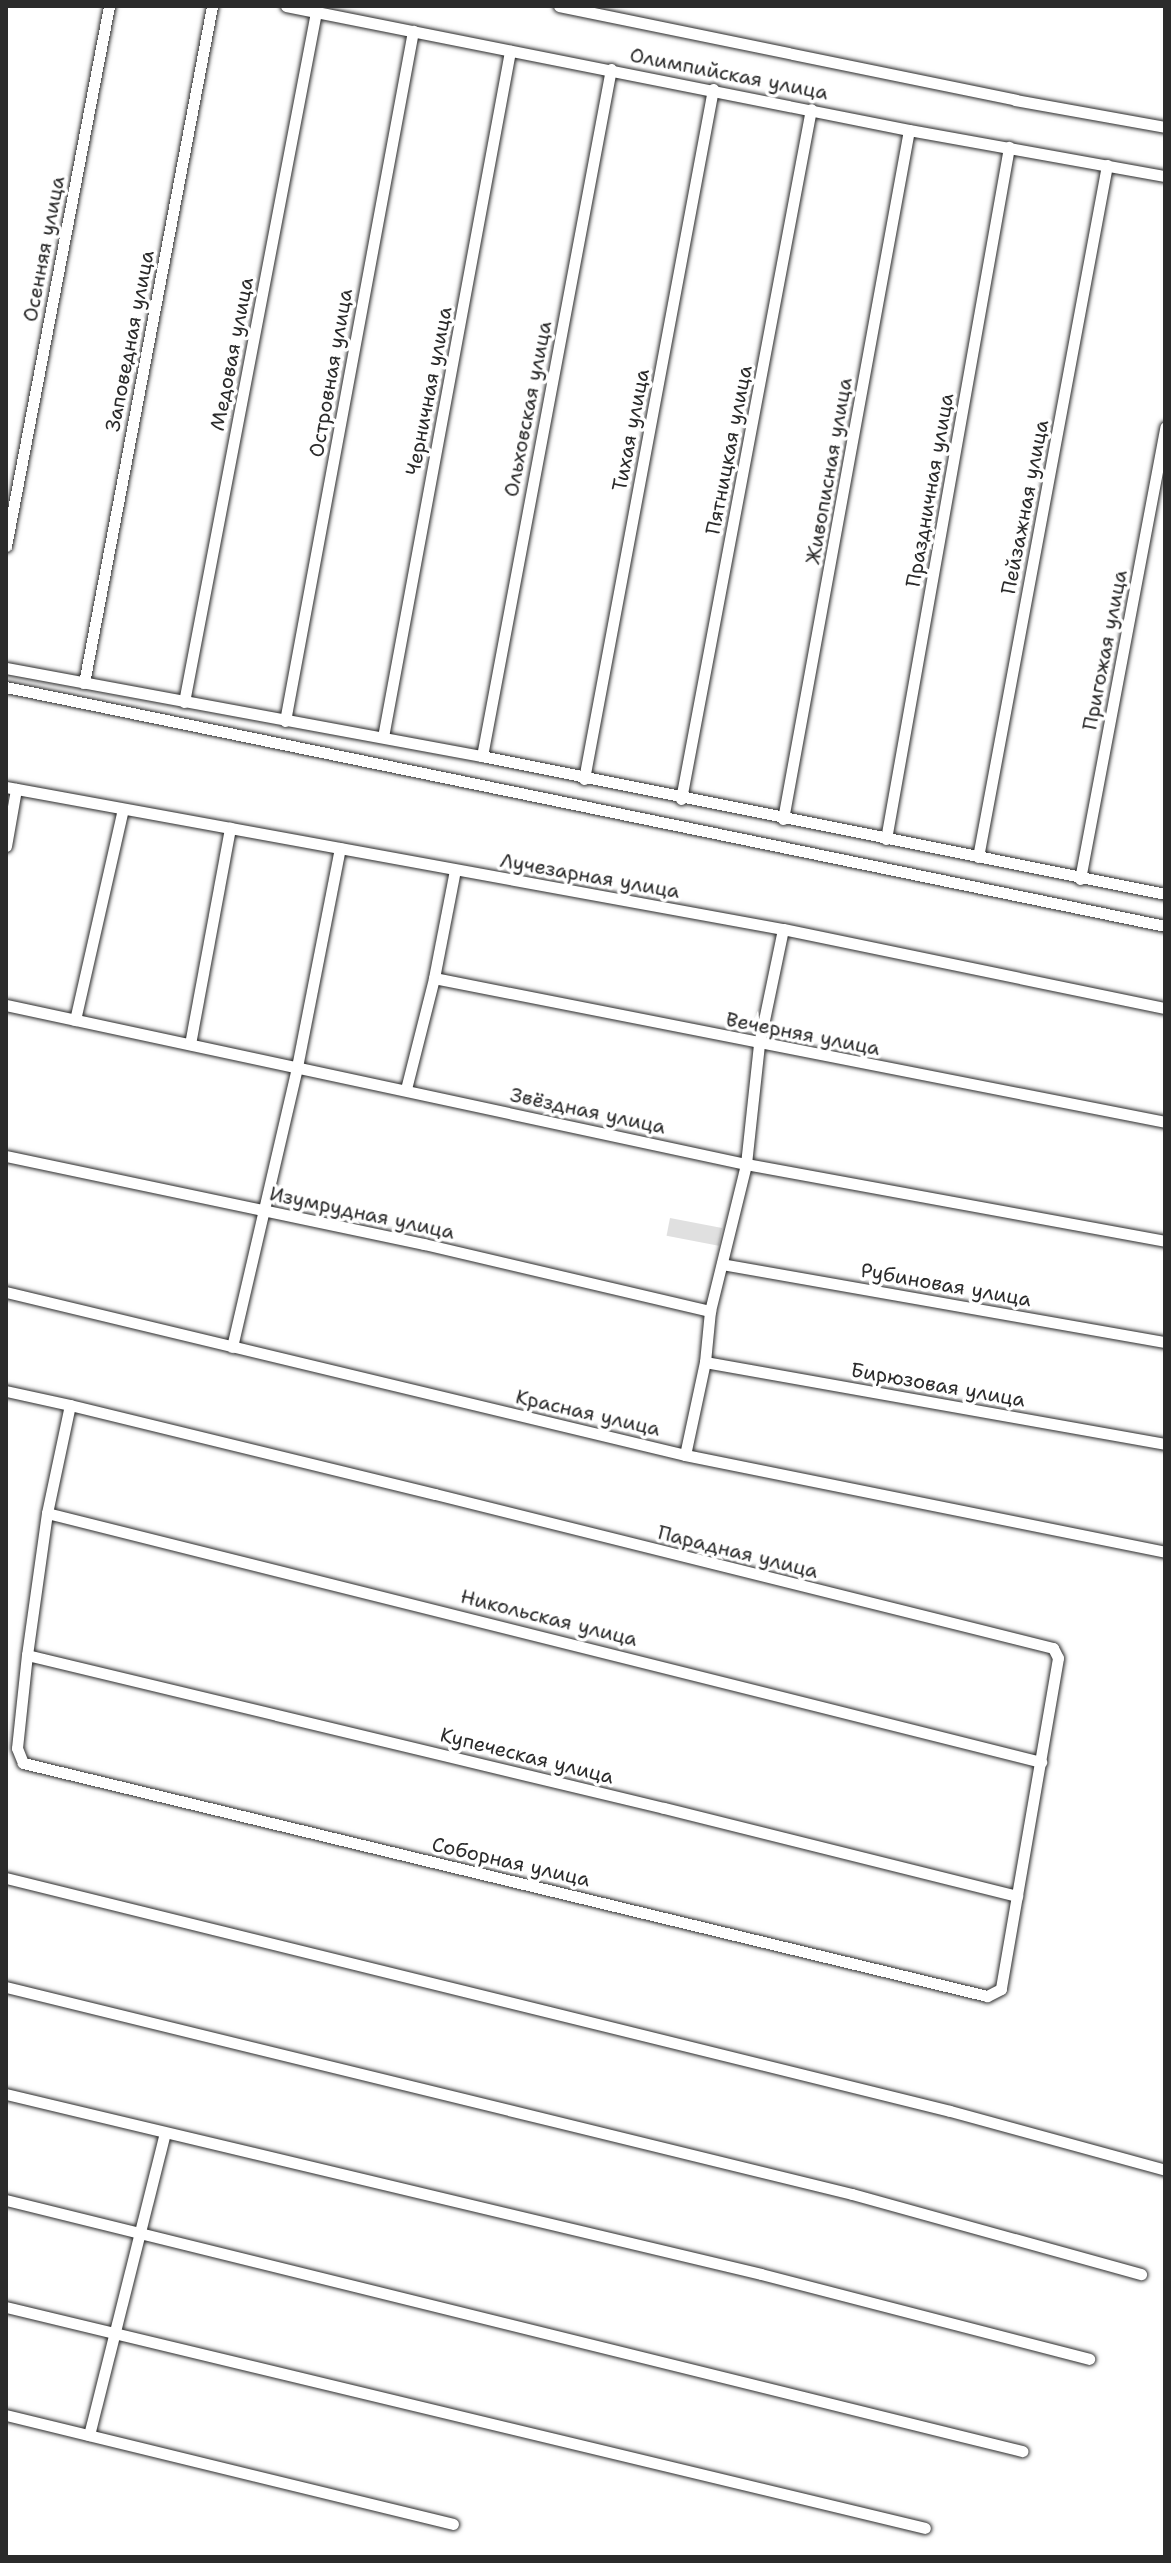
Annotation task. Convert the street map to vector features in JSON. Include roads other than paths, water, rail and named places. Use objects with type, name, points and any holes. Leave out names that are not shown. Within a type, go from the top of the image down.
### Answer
[{"type":"street","name":"Осенняя улица","points":[[6,546],[109,6]]},
{"type":"street","name":"Заповедная улица","points":[[84,683],[212,6]]},
{"type":"street","name":"Олимпийская улица","points":[[286,6],[909,130],[1165,176]]},
{"type":"street","name":"Олимпийская улица","points":[[559,6],[1015,100],[1165,127]]},
{"type":"street","name":"Медовая улица","points":[[184,702],[316,12]]},
{"type":"street","name":"Островная улица","points":[[285,721],[413,31]]},
{"type":"street","name":"Черничная улица","points":[[383,737],[510,51]]},
{"type":"street","name":"Ольховская улица","points":[[482,756],[611,69]]},
{"type":"street","name":"Тихая улица","points":[[584,779],[713,89]]},
{"type":"street","name":"Пятницкая улица","points":[[681,799],[811,109]]},
{"type":"street","name":"Живописная улица","points":[[783,819],[909,130]]},
{"type":"street","name":"Праздничная улица","points":[[886,839],[1009,147]]},
{"type":"street","name":"Пейзажная улица","points":[[978,857],[1107,165]]},
{"type":"street","name":"Пригожая улица","points":[[1080,879],[1165,427]]},
{"type":"street","points":[[6,668],[482,756],[681,799],[1165,894]]},
{"type":"street","points":[[6,687],[1165,926]]},
{"type":"street","points":[[6,846],[11,788]]},
{"type":"street","name":"Лучезарная улица","points":[[11,788],[783,929],[1165,1008]]},
{"type":"street","points":[[75,1020],[123,809]]},
{"type":"street","points":[[190,1044],[230,828]]},
{"type":"street","points":[[232,1347],[297,1067],[340,848]]},
{"type":"street","points":[[406,1089],[434,978],[455,870]]},
{"type":"street","points":[[685,1455],[705,1362],[710,1311],[746,1164],[759,1044],[783,929]]},
{"type":"street","name":"Вечерняя улица","points":[[434,978],[1165,1122]]},
{"type":"street","name":"Звёздная улица","points":[[6,1005],[746,1164],[1165,1241]]},
{"type":"street","name":"Изумрудная улица","points":[[6,1156],[264,1210],[710,1311]]},
{"type":"street","name":"Рубиновая улица","points":[[722,1264],[1165,1342]]},
{"type":"street","name":"Красная улица","points":[[6,1292],[685,1455],[1165,1552]]},
{"type":"street","name":"Бирюзовая улица","points":[[705,1362],[1165,1444]]},
{"type":"street","name":"Парадная улица","points":[[6,1391],[1050,1646],[1058,1658],[1003,1983],[996,1993]]},
{"type":"street","points":[[27,1655],[47,1513],[70,1405]]},
{"type":"street","name":"Никольская улица","points":[[47,1513],[1041,1762]]},
{"type":"street","name":"Соборная улица","points":[[27,1655],[17,1748],[19,1759],[28,1765],[972,1993],[987,1996],[996,1993]]},
{"type":"street","name":"Купеческая улица","points":[[27,1655],[1017,1896]]},
{"type":"street","points":[[6,1878],[950,2111],[1165,2170]]},
{"type":"street","points":[[6,1987],[852,2194],[1141,2274]]},
{"type":"street","points":[[6,2094],[761,2274],[1089,2359]]},
{"type":"street","points":[[89,2435],[143,2234],[165,2133]]},
{"type":"street","points":[[6,2200],[1022,2451]]},
{"type":"street","points":[[6,2307],[925,2528]]},
{"type":"street","points":[[6,2415],[453,2524]]}]
